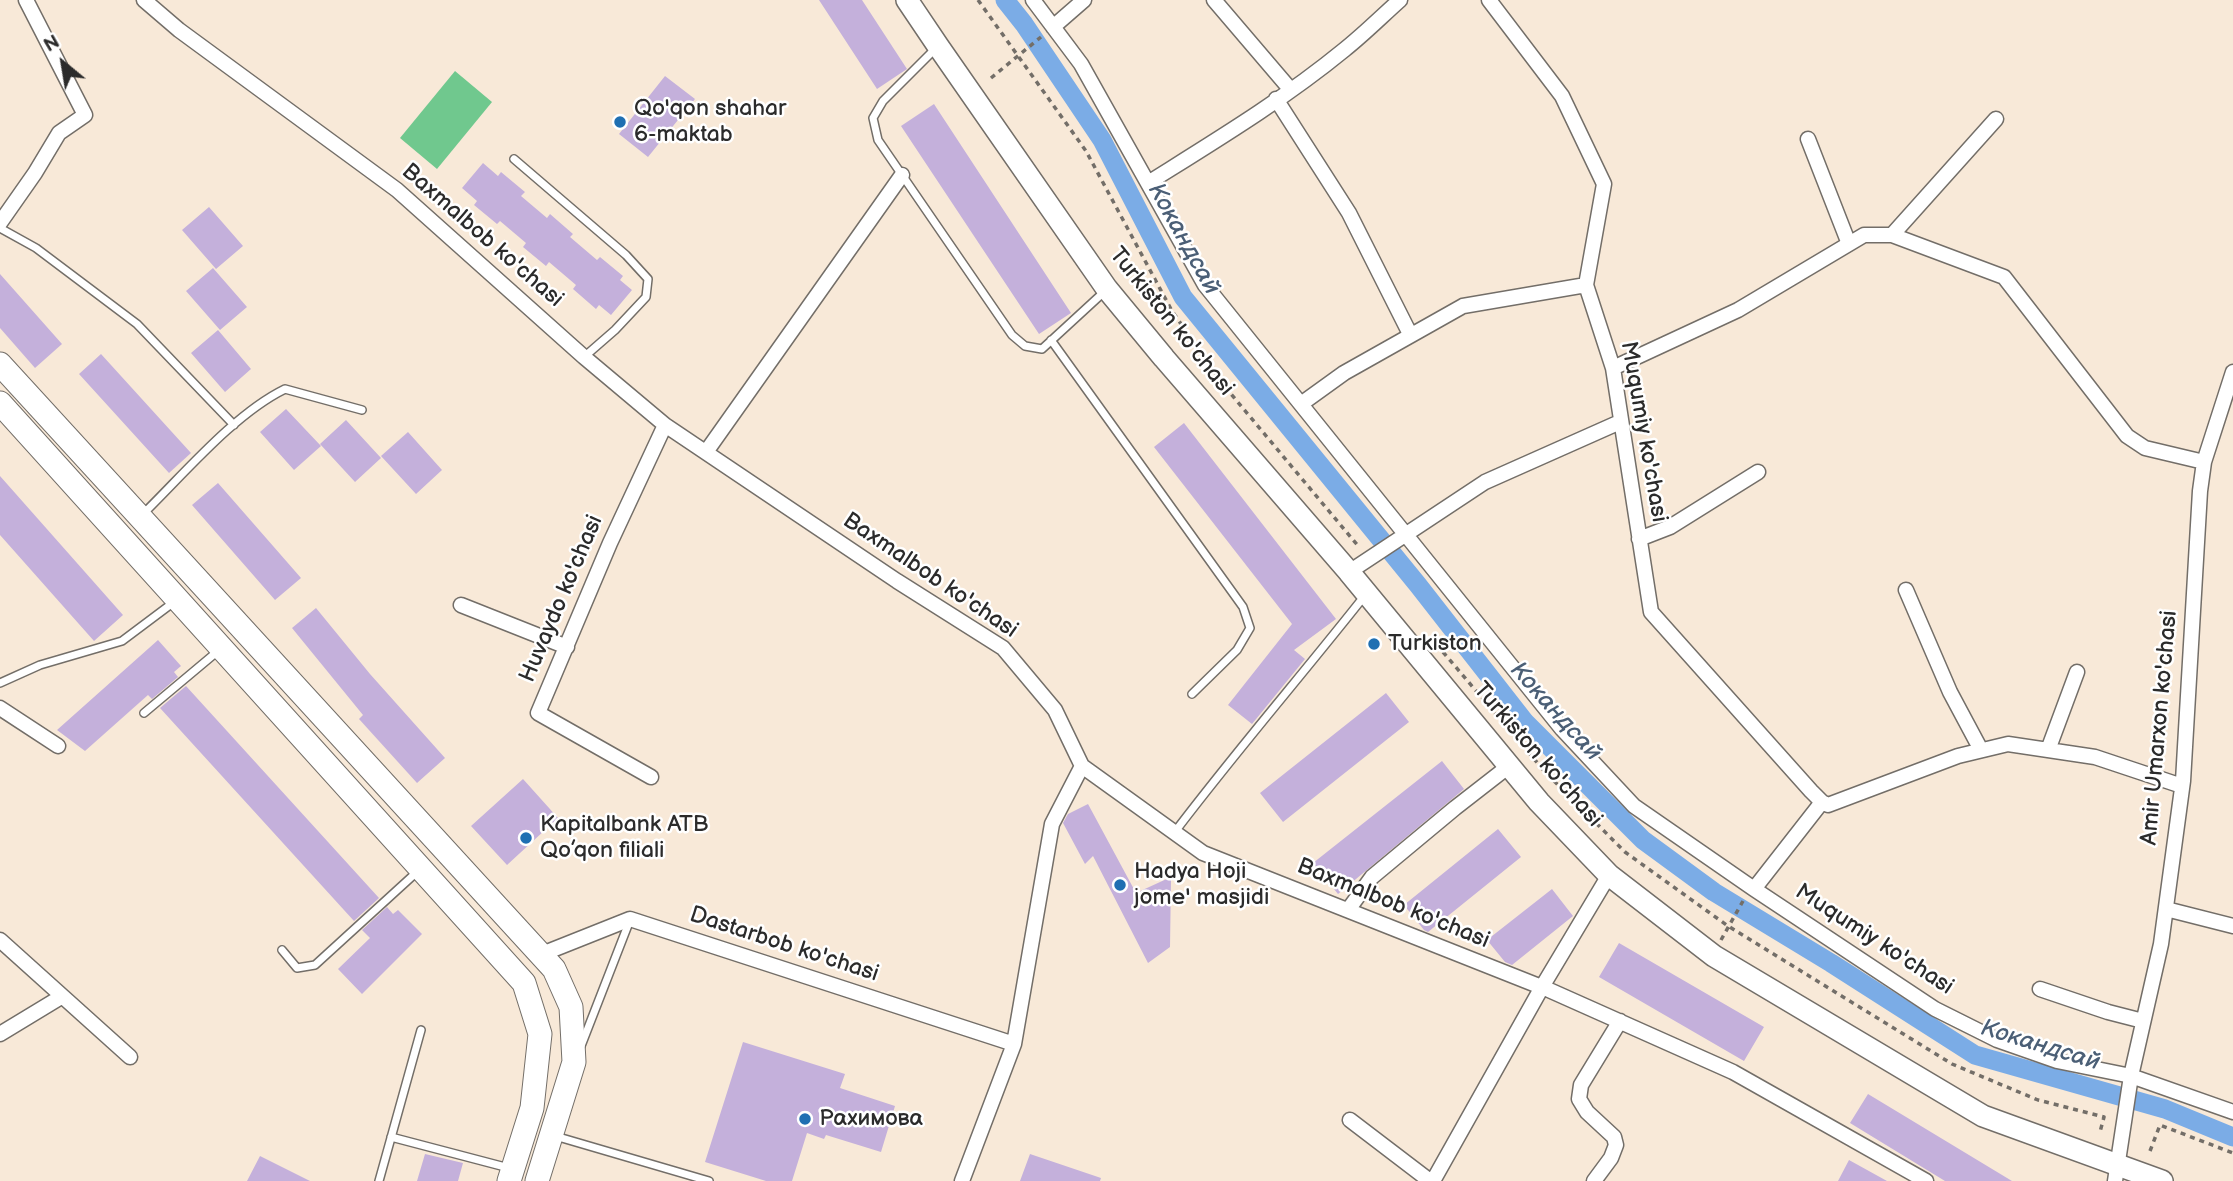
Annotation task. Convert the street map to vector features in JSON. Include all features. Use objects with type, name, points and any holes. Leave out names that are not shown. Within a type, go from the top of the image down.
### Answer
[{"type":"main road","name":"Turkiston ko'chasi","points":[[907,0],[1107,289],[1349,572],[1539,802],[1609,875],[1714,956],[1983,1116],[2117,1173],[2162,1181]]},
{"type":"main road","points":[[0,364],[554,969],[570,1007],[574,1062],[537,1181]]},
{"type":"main road","points":[[0,403],[524,983],[540,1034],[532,1108],[511,1175]]},
{"type":"street","points":[[0,225],[59,133],[85,115],[26,0]]},
{"type":"street","name":"Baxmalbob ko'chasi","points":[[144,0],[180,30],[397,190],[584,357],[665,425],[897,581],[1003,648],[1055,709],[1083,766],[1203,853],[1542,987],[1733,1072],[1926,1181]]},
{"type":"street","name":"Muqumiy ko'chasi","points":[[1033,0],[1081,64],[1205,285],[1562,729],[1634,806],[1750,892],[1935,1009],[1997,1040],[2057,1061],[2233,1112]]},
{"type":"street","points":[[1054,27],[1084,0]]},
{"type":"street","points":[[1214,0],[1290,89]]},
{"type":"street","points":[[1148,183],[1239,126],[1344,51],[1400,0]]},
{"type":"street","name":"Muqumiy ko'chasi","points":[[1489,0],[1562,96],[1604,184],[1586,285],[1613,368],[1651,612],[1822,802],[1750,892]]},
{"type":"street","points":[[1276,100],[1349,213],[1410,334]]},
{"type":"street","points":[[1892,235],[1996,119]]},
{"type":"street","points":[[1808,139],[1849,244]]},
{"type":"street","points":[[706,452],[902,175]]},
{"type":"street","points":[[1613,368],[1738,310],[1864,235],[1892,235],[2004,277],[2127,436],[2145,448],[2204,462]]},
{"type":"street","points":[[1301,404],[1344,373],[1463,306],[1586,285]]},
{"type":"street","name":"Amir Umarxon ko'chasi","points":[[2117,1173],[2130,1082],[2161,944],[2182,786],[2204,462],[2233,372]]},
{"type":"street","points":[[1349,572],[1485,482],[1620,422]]},
{"type":"street","name":"Huvaydo ko'chasi","points":[[651,777],[538,713],[610,543],[665,425]]},
{"type":"street","points":[[1639,539],[1671,527],[1758,472]]},
{"type":"street","points":[[1906,590],[1950,692],[1981,750]]},
{"type":"street","points":[[461,604],[566,646]]},
{"type":"street","points":[[2048,750],[2077,672]]},
{"type":"street","points":[[0,708],[58,746]]},
{"type":"street","points":[[1822,802],[1828,805],[1838,802],[1958,756],[2008,744],[2095,757],[2182,786]]},
{"type":"street","points":[[962,1181],[1014,1044],[1052,824],[1083,766]]},
{"type":"street","points":[[1348,910],[1372,877],[1509,766]]},
{"type":"street","points":[[1350,1120],[1432,1181],[1609,875]]},
{"type":"street","points":[[2166,909],[2233,926]]},
{"type":"street","points":[[541,954],[630,919]]},
{"type":"street","name":"Dastarbob ko'chasi","points":[[630,919],[1014,1044]]},
{"type":"street","points":[[0,940],[131,1057]]},
{"type":"street","points":[[2040,989],[2144,1021]]},
{"type":"street","points":[[0,1034],[61,997]]},
{"type":"street","points":[[1594,1181],[1611,1158],[1616,1146],[1614,1137],[1583,1106],[1579,1099],[1581,1085],[1620,1021]]},
{"type":"lane","points":[[938,46],[883,101],[873,118],[878,140],[1012,335],[1025,346],[1042,349],[1107,289]]},
{"type":"lane","points":[[514,159],[626,255],[649,279],[646,297],[615,330],[584,357]]},
{"type":"lane","points":[[0,225],[36,248],[137,324],[234,425]]},
{"type":"lane","points":[[1051,340],[1242,607],[1250,628],[1244,639],[1237,650],[1192,694]]},
{"type":"lane","points":[[140,517],[234,425],[267,398],[285,389],[362,410]]},
{"type":"lane","points":[[1174,833],[1366,593]]},
{"type":"lane","points":[[0,683],[40,665],[122,641],[178,600]]},
{"type":"lane","points":[[144,713],[221,648]]},
{"type":"lane","points":[[282,950],[297,968],[315,965],[421,869]]},
{"type":"lane","points":[[574,1062],[630,919]]},
{"type":"lane","points":[[379,1181],[422,1030]]},
{"type":"lane","points":[[551,1135],[709,1181]]},
{"type":"lane","points":[[391,1137],[511,1175]]},
{"type":"path","points":[[978,0],[1086,151],[1171,311],[1226,388],[1359,547]]},
{"type":"path","points":[[991,78],[1054,27]]},
{"type":"path","points":[[1441,649],[1546,773],[1625,852],[1728,926],[1952,1064],[2038,1100],[2104,1118],[2099,1132]]},
{"type":"path","points":[[1720,942],[1750,892]]},
{"type":"path","points":[[2150,1151],[2160,1125],[2233,1153]]},
{"type":"green space","points":[[455,71],[492,102],[437,169],[400,138]]},
{"type":"building","points":[[819,0],[862,0],[907,69],[877,89]]},
{"type":"building","points":[[665,76],[695,99],[648,157],[619,134]]},
{"type":"building","points":[[934,104],[1071,313],[1039,334],[901,126]]},
{"type":"building","points":[[483,163],[498,176],[501,172],[525,192],[521,196],[547,218],[550,214],[573,234],[570,237],[597,260],[600,257],[623,276],[620,280],[632,290],[611,315],[599,305],[596,309],[573,289],[576,285],[549,262],[546,266],[523,247],[526,243],[500,221],[497,224],[474,205],[477,201],[462,188]]},
{"type":"building","points":[[209,207],[243,246],[216,269],[182,230]]},
{"type":"building","points":[[213,268],[247,307],[220,330],[186,291]]},
{"type":"building","points":[[0,274],[62,344],[35,368],[0,328]]},
{"type":"building","points":[[218,330],[251,369],[225,392],[191,353]]},
{"type":"building","points":[[101,354],[191,453],[169,473],[79,374]]},
{"type":"building","points":[[286,409],[321,446],[294,470],[260,432]]},
{"type":"building","points":[[346,420],[381,458],[355,482],[320,444]]},
{"type":"building","points":[[1184,423],[1336,619],[1294,650],[1305,659],[1252,724],[1228,705],[1292,624],[1154,447]]},
{"type":"building","points":[[408,432],[442,470],[416,494],[381,456]]},
{"type":"building","points":[[0,476],[123,615],[94,641],[0,535]]},
{"type":"building","points":[[218,483],[301,578],[275,600],[192,505]]},
{"type":"building","points":[[316,608],[445,758],[417,783],[359,719],[363,715],[292,628]]},
{"type":"building","points":[[158,640],[181,666],[174,672],[178,677],[152,699],[148,695],[85,751],[57,730]]},
{"type":"building","points":[[186,686],[379,898],[354,921],[160,708]]},
{"type":"building","points":[[1386,693],[1409,722],[1283,822],[1260,793]]},
{"type":"building","points":[[1442,761],[1464,789],[1338,894],[1313,863]]},
{"type":"building","points":[[523,779],[558,818],[507,865],[471,826]]},
{"type":"building","name":"Hadya Hoji jome' masjidi","points":[[1088,804],[1136,893],[1171,877],[1170,947],[1148,963],[1093,856],[1085,864],[1063,823],[1068,814]]},
{"type":"building","points":[[1498,829],[1521,857],[1428,932],[1424,930],[1404,905]]},
{"type":"building","points":[[1552,889],[1573,916],[1512,965],[1505,962],[1487,940]]},
{"type":"building","points":[[387,907],[393,914],[398,910],[422,934],[362,994],[338,969],[370,938],[362,930]]},
{"type":"building","points":[[1619,943],[1764,1027],[1744,1061],[1599,977]]},
{"type":"building","name":"Рахимова","points":[[743,1042],[845,1074],[840,1088],[895,1106],[881,1152],[826,1135],[824,1139],[807,1133],[792,1181],[766,1181],[705,1162]]},
{"type":"building","points":[[1868,1094],[2012,1181],[1945,1181],[1850,1123]]},
{"type":"building","points":[[425,1154],[463,1163],[458,1181],[417,1181]]},
{"type":"building","points":[[1030,1154],[1101,1178],[1100,1181],[1020,1181]]},
{"type":"building","points":[[260,1156],[310,1181],[247,1181]]},
{"type":"building","points":[[1849,1160],[1887,1181],[1838,1181]]},
{"type":"waterway","name":"Кокандсай","points":[[1005,0],[1102,140],[1183,297],[1418,585],[1525,722],[1643,840],[1714,892],[1975,1055],[2165,1109],[2233,1137]]},
{"type":"place","name":"Qo'qon shahar 6-maktab","points":[[620,122]]},
{"type":"place","name":"Turkiston","points":[[1374,644]]},
{"type":"place","name":"Kapitalbank ATB Qo’qon filiali","points":[[526,838]]},
{"type":"place","name":"Hadya Hoji jome' masjidi","points":[[1120,885]]},
{"type":"place","name":"Рахимова","points":[[805,1119]]}]
